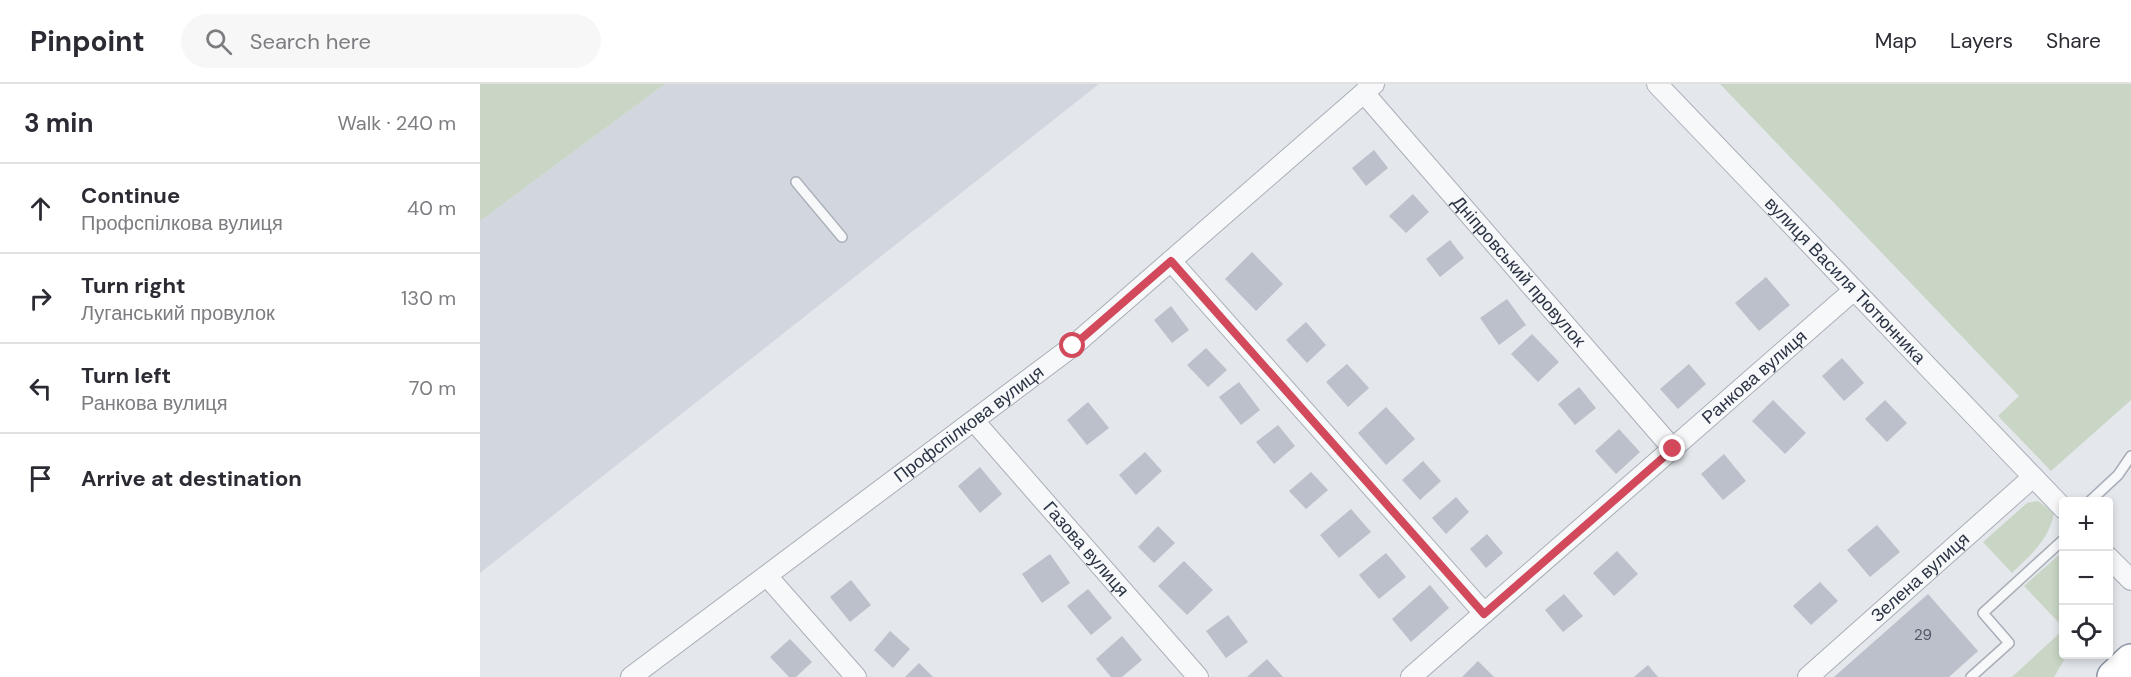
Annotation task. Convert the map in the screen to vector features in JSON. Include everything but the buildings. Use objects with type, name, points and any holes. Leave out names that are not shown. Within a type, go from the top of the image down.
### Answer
[{"type":"highway","points":[[2114,677],[2131,661]]},
{"type":"street","name":"вулиця Василя Тютюнника","points":[[1657,84],[2059,505]]},
{"type":"street","name":"Профспілкова вулиця","points":[[631,677],[1073,346],[1369,88]]},
{"type":"street","name":"Дніпровський провулок","points":[[1369,88],[1673,449]]},
{"type":"street","points":[[1171,261],[1484,614]]},
{"type":"street","name":"Ранкова вулиця","points":[[1412,677],[1854,290]]},
{"type":"street","name":"Газова вулиця","points":[[974,420],[1198,677]]},
{"type":"street","name":"Зелена вулиця","points":[[1808,677],[2033,477]]},
{"type":"street","points":[[2113,561],[2131,580]]},
{"type":"street","points":[[766,576],[855,677]]},
{"type":"lane","points":[[796,182],[842,237]]},
{"type":"lane","points":[[2093,497],[2118,475],[2131,456]]},
{"type":"lane","points":[[2118,475],[2131,472]]},
{"type":"lane","points":[[1971,677],[2009,643],[1983,613],[2059,544]]},
{"type":"shaded area","points":[[665,84],[1099,84],[480,573],[480,221]]},
{"type":"green space","points":[[480,84],[665,84],[480,221]]},
{"type":"green space","points":[[1720,84],[2131,84],[2131,400],[2051,471],[1998,416],[2019,396]]},
{"type":"green space","points":[[2038,501],[2054,513],[2052,523],[2044,539],[2012,573],[1983,542],[2027,503]]},
{"type":"green space","points":[[2059,555],[2059,623],[2024,586]]},
{"type":"green space","points":[[2059,634],[2059,659],[2065,659],[2054,677],[2012,677]]},
{"type":"route","points":[[1073,346],[1171,261],[1484,614],[1673,449]]}]
